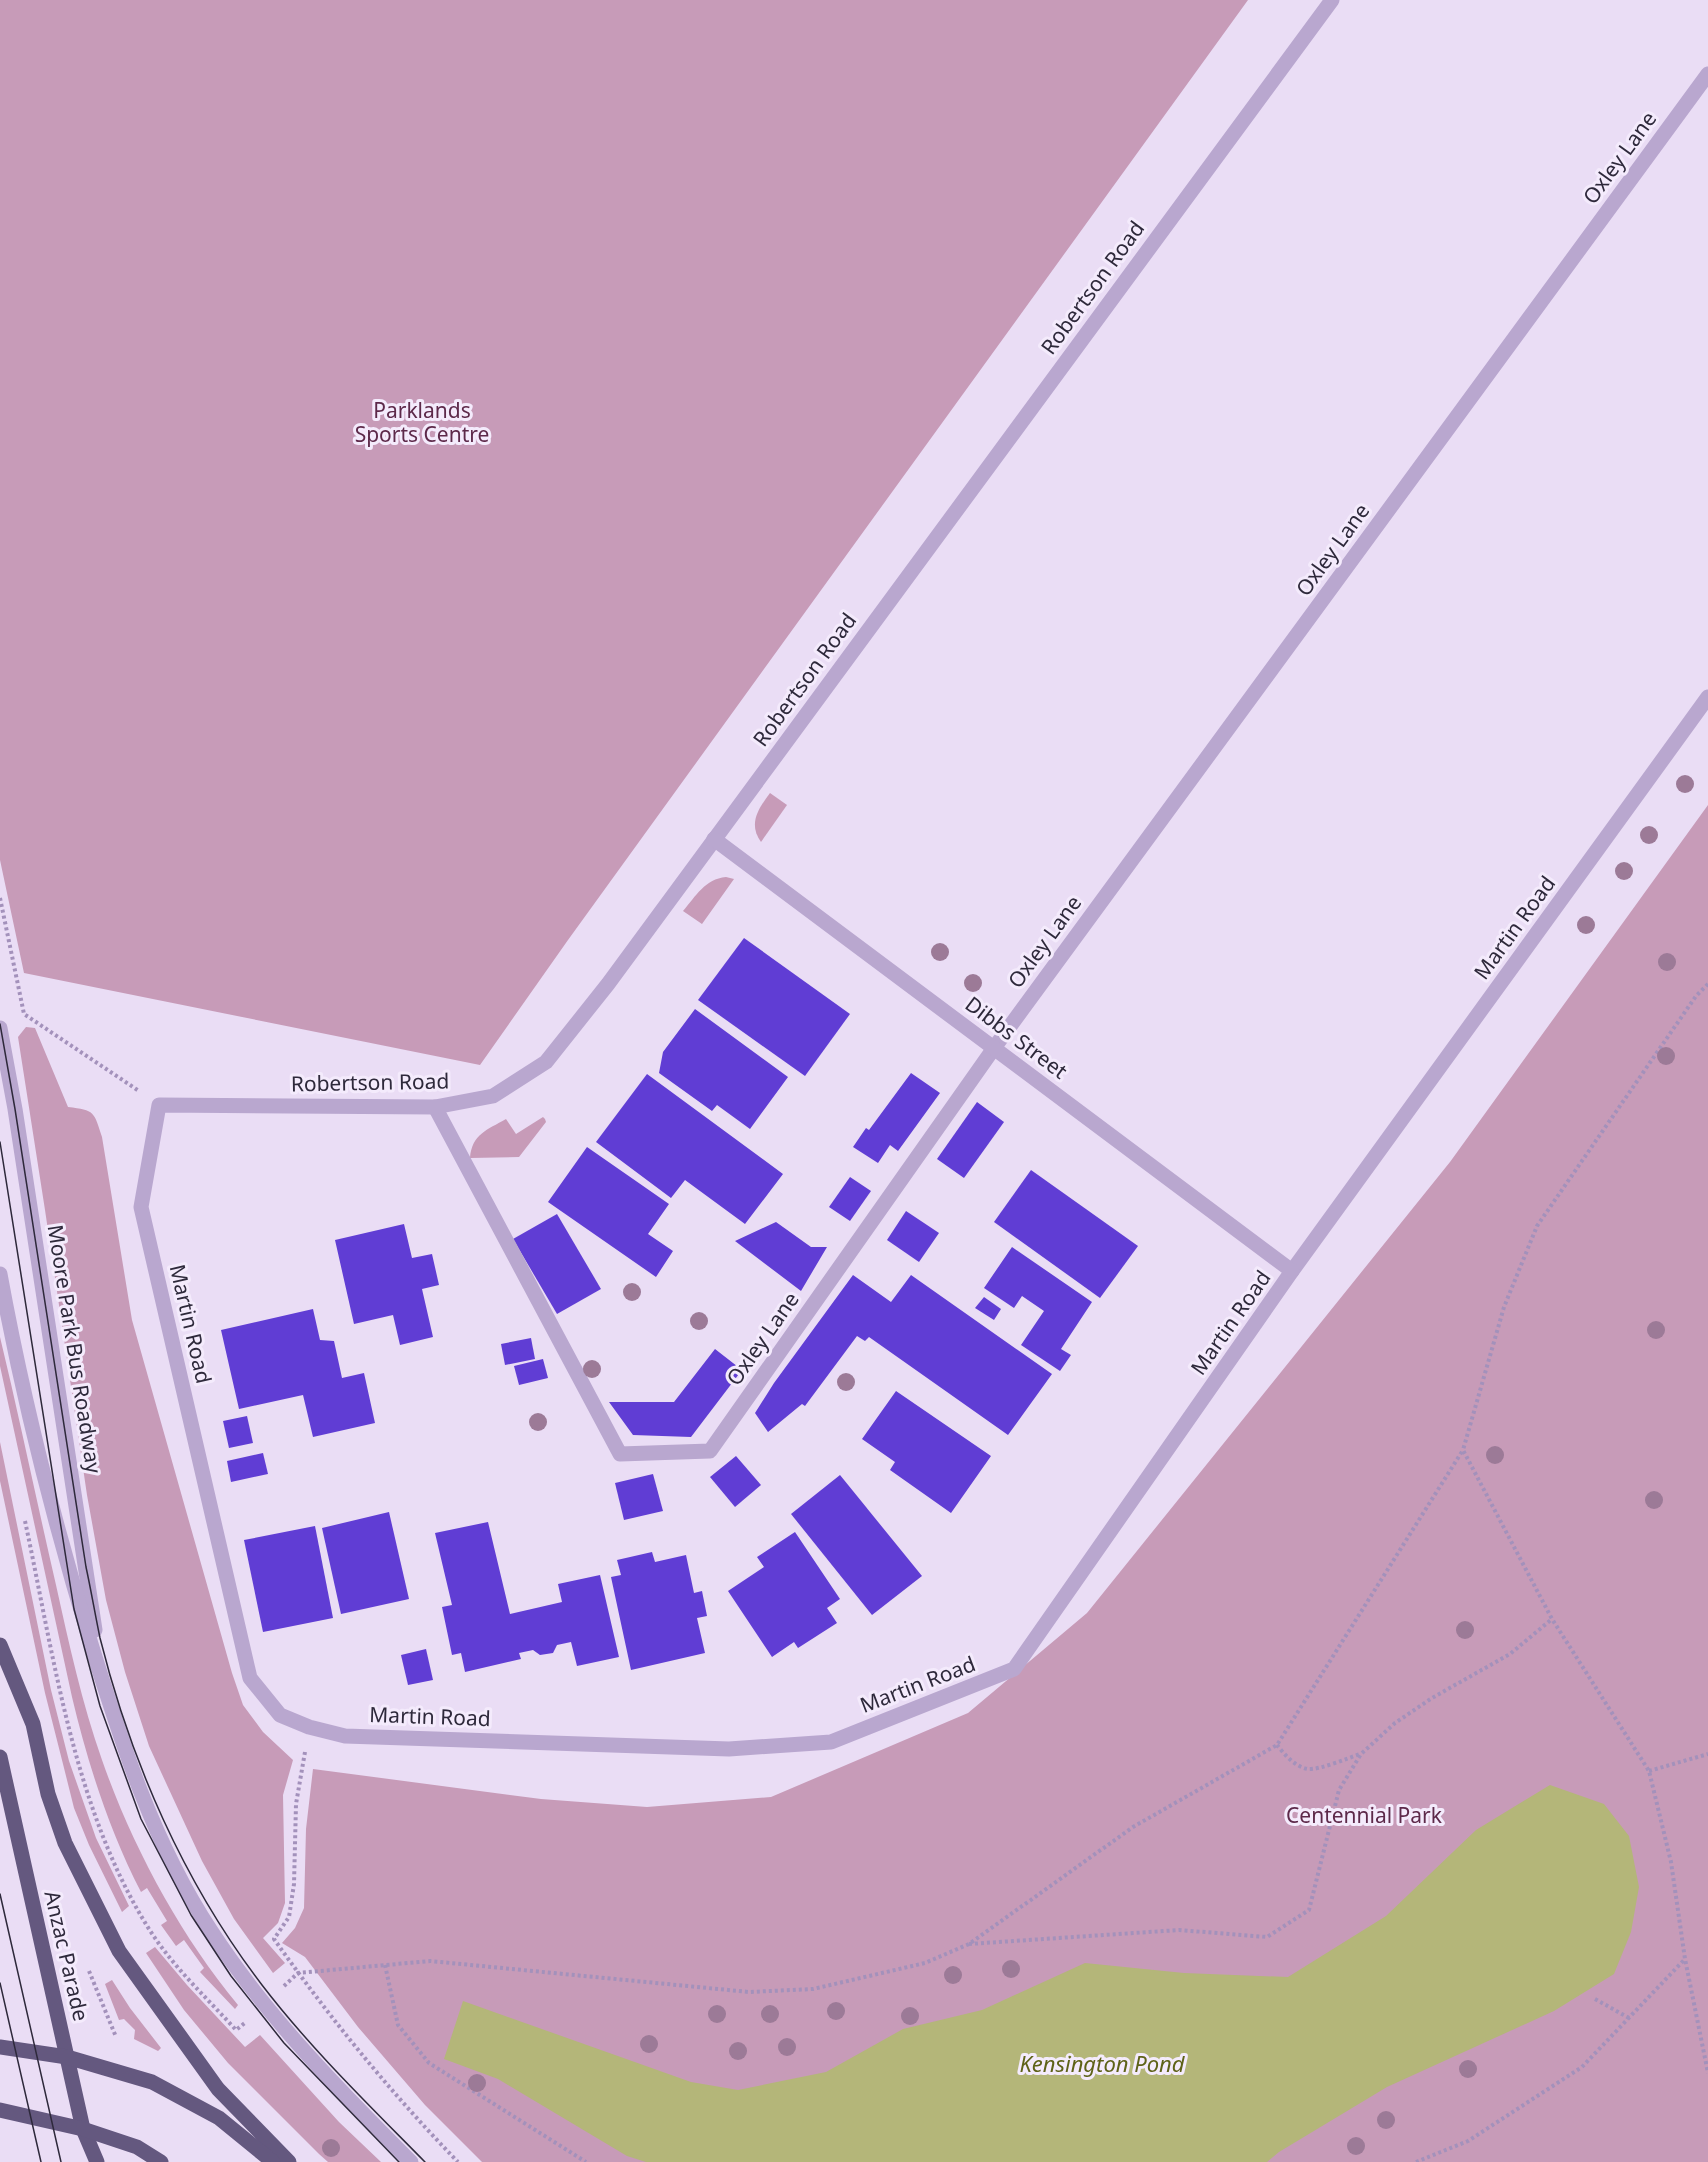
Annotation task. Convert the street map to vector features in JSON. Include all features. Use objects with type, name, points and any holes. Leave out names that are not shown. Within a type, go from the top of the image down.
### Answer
[{"type":"main road","points":[[0,1645],[33,1724],[48,1794],[65,1843],[119,1952],[218,2089],[289,2162]]},
{"type":"main road","name":"Anzac Parade","points":[[0,1757],[83,2129],[97,2162]]},
{"type":"main road","points":[[0,2047],[67,2057],[152,2082],[219,2118],[273,2162]]},
{"type":"main road","points":[[0,2110],[83,2129],[137,2147],[161,2162]]},
{"type":"street","name":"Robertson Road","points":[[159,1105],[435,1107],[493,1096],[546,1062],[608,984],[1332,0]]},
{"type":"street","name":"Oxley Lane","points":[[435,1107],[620,1454],[710,1451],[994,1048],[1708,74]]},
{"type":"street","name":"Martin Road","points":[[159,1105],[141,1207],[250,1678],[280,1714],[309,1727],[345,1736],[729,1749],[831,1742],[1014,1670],[1292,1271],[1708,696]]},
{"type":"street","name":"Dibbs Street","points":[[714,839],[1292,1271]]},
{"type":"street","name":"Moore Park Bus Roadway","points":[[0,1028],[21,1144],[101,1677]]},
{"type":"street","name":"Moore Park Bus Roadway","points":[[0,1274],[41,1468],[63,1553],[119,1733],[146,1807],[169,1857],[210,1930],[252,1989],[318,2067],[411,2162]]},
{"type":"path","points":[[0,898],[24,1014],[159,1105]]},
{"type":"path","points":[[298,1973],[430,1961],[749,1992],[813,1989],[924,1963],[969,1944],[1133,1827],[1277,1745],[1463,1450],[1504,1307],[1537,1226],[1696,996],[1708,984]]},
{"type":"path","points":[[1463,1450],[1552,1619],[1649,1771],[1671,1862],[1685,1959],[1708,2073]]},
{"type":"path","points":[[969,1944],[1179,1930],[1267,1937],[1309,1910],[1339,1790],[1361,1754],[1395,1723],[1432,1698],[1510,1654],[1552,1619]]},
{"type":"path","points":[[309,1727],[296,1804],[294,1884],[289,1917],[274,1939],[298,1973],[418,2121],[458,2162]]},
{"type":"path","points":[[1277,1745],[1287,1758],[1307,1769],[1361,1754]]},
{"type":"path","points":[[1649,1771],[1708,1754]]},
{"type":"path","points":[[1416,2162],[1468,2141],[1582,2067],[1685,1959]]},
{"type":"path","points":[[385,1965],[398,2025],[429,2063],[586,2162]]},
{"type":"path","points":[[89,1971],[116,2037]]},
{"type":"path","points":[[1595,1999],[1629,2018]]},
{"type":"green space","name":"Parklands Sports Centre","points":[[0,0],[1248,0],[480,1065],[24,973],[0,860]]},
{"type":"green space","points":[[770,793],[787,805],[761,842],[755,829],[756,817]]},
{"type":"green space","name":"Centennial Park","points":[[1708,805],[1708,2162],[482,2162],[425,2105],[358,2027],[305,1957],[282,1943],[295,1928],[304,1908],[306,1829],[313,1769],[541,1799],[647,1807],[771,1797],[968,1713],[1087,1613],[1450,1162]]},
{"type":"green space","points":[[726,877],[734,879],[702,924],[683,911],[712,881]]},
{"type":"green space","points":[[26,1027],[35,1028],[68,1107],[89,1111],[97,1122],[102,1137],[132,1320],[232,1673],[243,1705],[263,1732],[293,1760],[283,1795],[285,1903],[278,1923],[263,1938],[285,1963],[273,1973],[234,1919],[202,1861],[149,1746],[125,1672],[106,1600],[87,1495],[18,1037]]},
{"type":"green space","points":[[543,1117],[546,1122],[519,1157],[470,1158],[477,1138],[493,1126],[506,1119],[516,1134]]},
{"type":"green space","points":[[0,1337],[71,1651],[102,1760],[143,1857],[196,1949],[238,2005],[235,2009],[200,1972],[204,1968],[184,1940],[176,1946],[161,1925],[167,1921],[147,1888],[141,1892],[100,1796],[72,1697],[0,1366]]},
{"type":"green space","points":[[0,1442],[51,1690],[69,1761],[96,1838],[129,1906],[122,1912],[89,1845],[74,1808],[45,1693],[0,1481]]},
{"type":"green space","points":[[155,1947],[245,2047],[260,2035],[339,2122],[381,2162],[328,2162],[319,2154],[228,2063],[184,2010],[146,1953]]},
{"type":"green space","points":[[112,1980],[161,2048],[158,2051],[134,2039],[135,2030],[124,2019],[119,2020],[105,1984]]},
{"type":"water","name":"Kensington Pond","points":[[1550,1785],[1604,1804],[1629,1836],[1639,1887],[1631,1932],[1614,1974],[1554,2011],[1387,2087],[1279,2152],[1267,2162],[646,2162],[627,2156],[498,2079],[444,2059],[463,2001],[691,2082],[738,2090],[826,2072],[903,2029],[982,2010],[1085,1963],[1184,1973],[1288,1977],[1386,1916],[1476,1830]]},
{"type":"building","points":[[744,938],[850,1014],[805,1076],[698,1000]]},
{"type":"building","points":[[695,1009],[788,1077],[750,1129],[717,1105],[712,1111],[659,1073],[663,1052]]},
{"type":"building","points":[[911,1073],[940,1093],[898,1151],[890,1145],[878,1163],[853,1147],[866,1128],[869,1130]]},
{"type":"building","points":[[647,1074],[783,1174],[745,1224],[685,1180],[671,1198],[596,1142]]},
{"type":"building","points":[[977,1102],[1004,1122],[964,1178],[937,1159]]},
{"type":"building","points":[[587,1147],[669,1204],[648,1234],[673,1251],[656,1277],[548,1202]]},
{"type":"building","points":[[1031,1170],[1138,1246],[1100,1298],[994,1222]]},
{"type":"building","points":[[850,1177],[871,1191],[850,1221],[829,1207]]},
{"type":"building","points":[[906,1211],[939,1233],[919,1262],[887,1240]]},
{"type":"building","points":[[557,1214],[601,1289],[557,1314],[513,1239]]},
{"type":"building","points":[[776,1222],[811,1247],[827,1247],[801,1291],[735,1241]]},
{"type":"building","points":[[404,1224],[412,1258],[432,1254],[439,1285],[422,1289],[433,1337],[400,1345],[393,1315],[354,1324],[335,1240]]},
{"type":"building","points":[[1012,1247],[1092,1302],[1061,1349],[1071,1355],[1060,1371],[1021,1345],[1044,1311],[1022,1296],[1014,1308],[984,1288]]},
{"type":"building","points":[[853,1275],[891,1302],[911,1275],[1052,1374],[1008,1435],[869,1337],[865,1341],[857,1336],[805,1406],[802,1404],[768,1432],[755,1413],[774,1383]]},
{"type":"building","points":[[984,1297],[1001,1309],[994,1320],[975,1308]]},
{"type":"building","points":[[313,1309],[320,1340],[334,1341],[342,1378],[364,1373],[375,1423],[313,1437],[303,1395],[239,1409],[221,1330]]},
{"type":"building","points":[[531,1338],[535,1359],[505,1365],[501,1344]]},
{"type":"building","points":[[715,1349],[742,1370],[691,1437],[633,1435],[609,1402],[674,1402]]},
{"type":"building","points":[[543,1359],[548,1378],[519,1385],[514,1366]]},
{"type":"building","points":[[896,1391],[991,1456],[951,1513],[890,1470],[895,1462],[862,1439]]},
{"type":"building","points":[[247,1416],[253,1443],[229,1448],[223,1421]]},
{"type":"building","points":[[263,1453],[268,1474],[231,1482],[227,1461]]},
{"type":"building","points":[[736,1456],[761,1485],[735,1507],[710,1477]]},
{"type":"building","points":[[653,1474],[663,1511],[624,1520],[615,1483]]},
{"type":"building","points":[[840,1475],[922,1576],[872,1615],[791,1514]]},
{"type":"building","points":[[389,1512],[409,1599],[341,1614],[322,1528]]},
{"type":"building","points":[[488,1522],[510,1614],[562,1602],[558,1584],[600,1575],[619,1657],[577,1666],[571,1642],[557,1645],[553,1653],[540,1655],[533,1650],[519,1653],[521,1659],[465,1672],[461,1653],[452,1655],[442,1607],[452,1605],[435,1533]]},
{"type":"building","points":[[315,1526],[333,1618],[263,1632],[244,1540]]},
{"type":"building","points":[[795,1532],[840,1599],[827,1608],[837,1623],[798,1648],[794,1642],[772,1657],[728,1591],[764,1567],[757,1557]]},
{"type":"building","points":[[652,1552],[655,1562],[686,1555],[694,1593],[702,1591],[707,1616],[697,1618],[705,1653],[631,1670],[611,1577],[621,1575],[617,1560]]},
{"type":"building","points":[[426,1649],[433,1680],[408,1685],[401,1655]]},
{"type":"tram line","points":[[0,1024],[86,1567],[100,1638],[127,1730],[163,1820],[208,1905],[234,1946],[300,2032],[425,2162]]},
{"type":"tram line","points":[[0,1142],[74,1609],[100,1706],[141,1819],[191,1915],[231,1976],[284,2043],[399,2162]]},
{"type":"tram line","points":[[0,1894],[61,2162]]},
{"type":"tram line","points":[[0,1983],[41,2162]]}]
